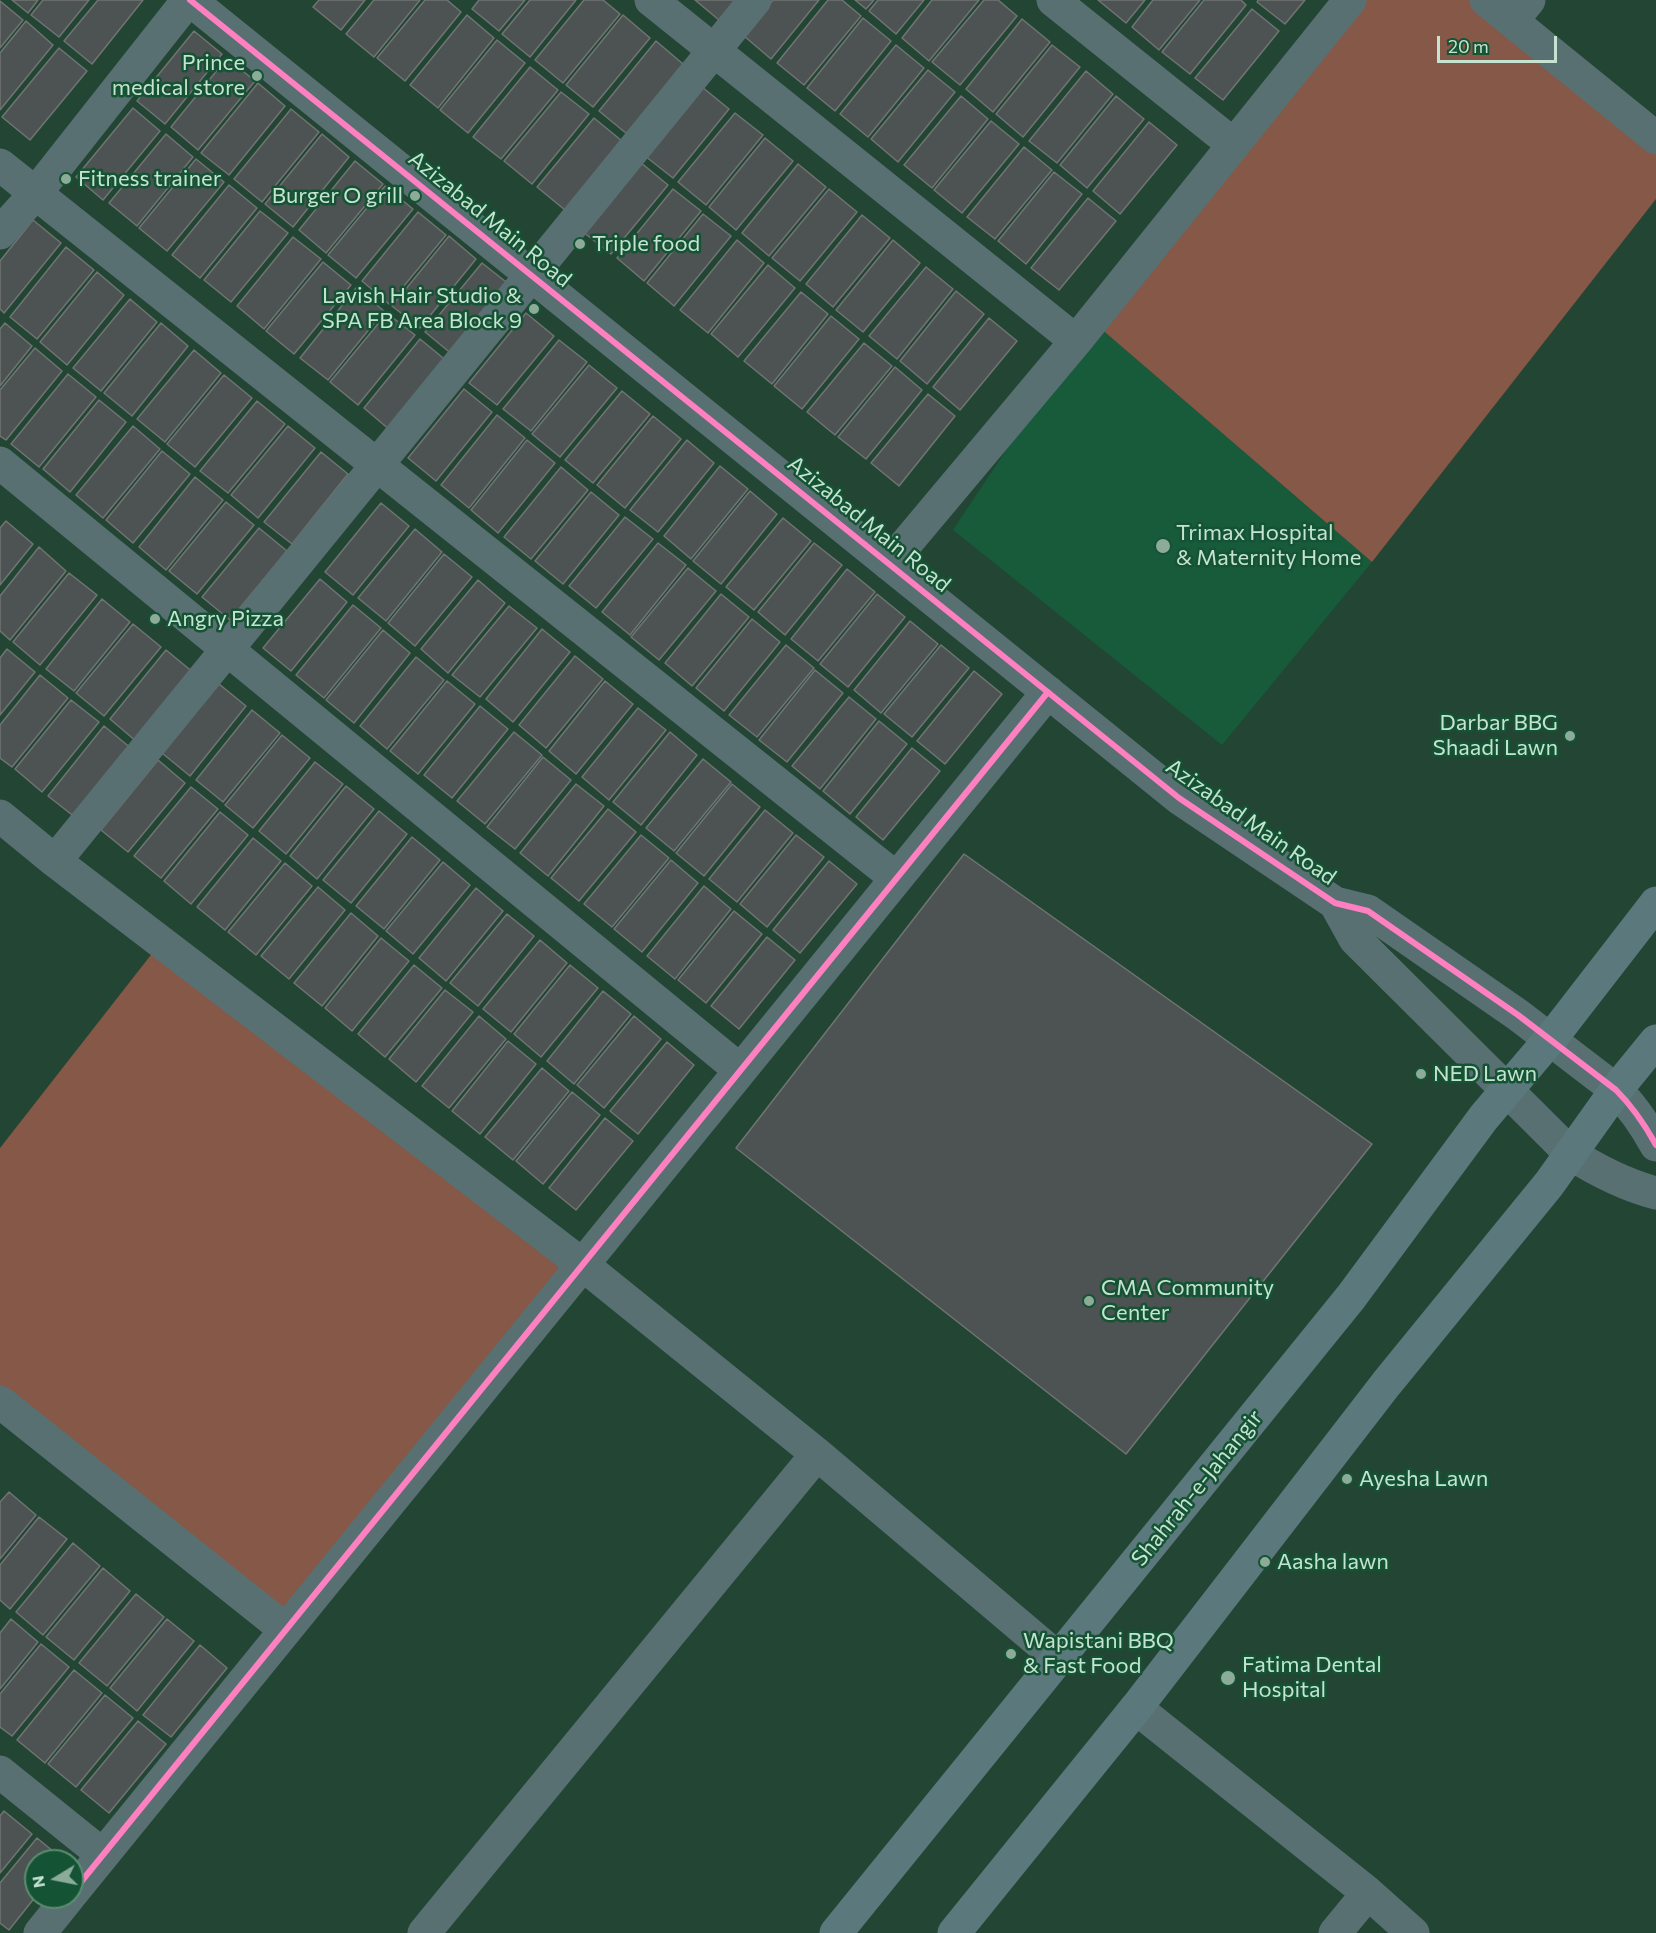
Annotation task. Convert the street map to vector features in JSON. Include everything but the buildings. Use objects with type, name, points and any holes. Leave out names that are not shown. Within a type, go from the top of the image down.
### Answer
[{"type":"main road","name":"Shahrah-e-Jahangir","points":[[836,1933],[1351,1297],[1484,1117],[1507,1092],[1656,903]]},
{"type":"main road","points":[[954,1933],[1136,1708],[1386,1384],[1549,1184],[1616,1090],[1656,1041]]},
{"type":"street","points":[[0,233],[35,194],[189,0]]},
{"type":"street","name":"Azizabad Main Road","points":[[189,0],[1179,798],[1335,903],[1368,911],[1550,1038],[1616,1090],[1645,1126],[1656,1144]]},
{"type":"street","points":[[651,0],[1077,341]]},
{"type":"street","points":[[55,861],[755,0]]},
{"type":"street","points":[[1053,0],[1234,145]]},
{"type":"street","points":[[889,564],[1077,341],[1350,0]]},
{"type":"street","points":[[1486,0],[1521,11],[1656,138]]},
{"type":"street","points":[[0,165],[896,879]]},
{"type":"street","points":[[0,464],[740,1070]]},
{"type":"street","points":[[84,1878],[1048,692]]},
{"type":"street","points":[[0,816],[55,861],[583,1265],[817,1454],[1059,1659]]},
{"type":"street","name":"Azizabad Main Road","points":[[1335,903],[1355,939],[1571,1154],[1631,1186],[1656,1193]]},
{"type":"street","points":[[0,1402],[286,1630]]},
{"type":"street","points":[[424,1933],[817,1454]]},
{"type":"street","points":[[1136,1708],[1368,1893],[1413,1933]]},
{"type":"street","points":[[0,1772],[103,1855]]},
{"type":"street","points":[[1335,1933],[1368,1893]]},
{"type":"street","points":[[40,1933],[59,1909]]},
{"type":"shaded area","points":[[1350,0],[1486,0],[1656,138],[1656,199],[1372,562],[1092,321]]},
{"type":"shaded area","name":"Trimax Hospital & Maternity Home","points":[[1092,321],[1372,562],[1222,745],[953,530]]},
{"type":"shaded area","points":[[161,942],[583,1265],[286,1630],[0,1402],[0,1148]]},
{"type":"cycle path","points":[[190,0],[1179,798],[1335,903],[1368,911],[1518,1015],[1616,1090],[1638,1116],[1656,1145]]},
{"type":"cycle path","points":[[84,1878],[1048,692]]},
{"type":"place","name":"Prince medical store","points":[[257,76]]},
{"type":"place","name":"Fitness trainer","points":[[66,179]]},
{"type":"place","name":"Burger O grill","points":[[415,196]]},
{"type":"place","name":"Triple food","points":[[580,244]]},
{"type":"place","name":"Lavish Hair Studio & SPA FB Area Block 9","points":[[534,309]]},
{"type":"place","name":"Trimax Hospital & Maternity Home","points":[[1163,546]]},
{"type":"place","name":"Angry Pizza","points":[[155,619]]},
{"type":"place","name":"Darbar BBG Shaadi Lawn","points":[[1570,736]]},
{"type":"place","name":"NED Lawn","points":[[1421,1074]]},
{"type":"place","name":"CMA Community Center","points":[[1089,1301]]},
{"type":"place","name":"Ayesha Lawn","points":[[1347,1479]]},
{"type":"place","name":"Aasha lawn","points":[[1265,1562]]},
{"type":"place","name":"Wapistani BBQ & Fast Food","points":[[1011,1654]]},
{"type":"place","name":"Fatima Dental Hospital","points":[[1228,1678]]}]
